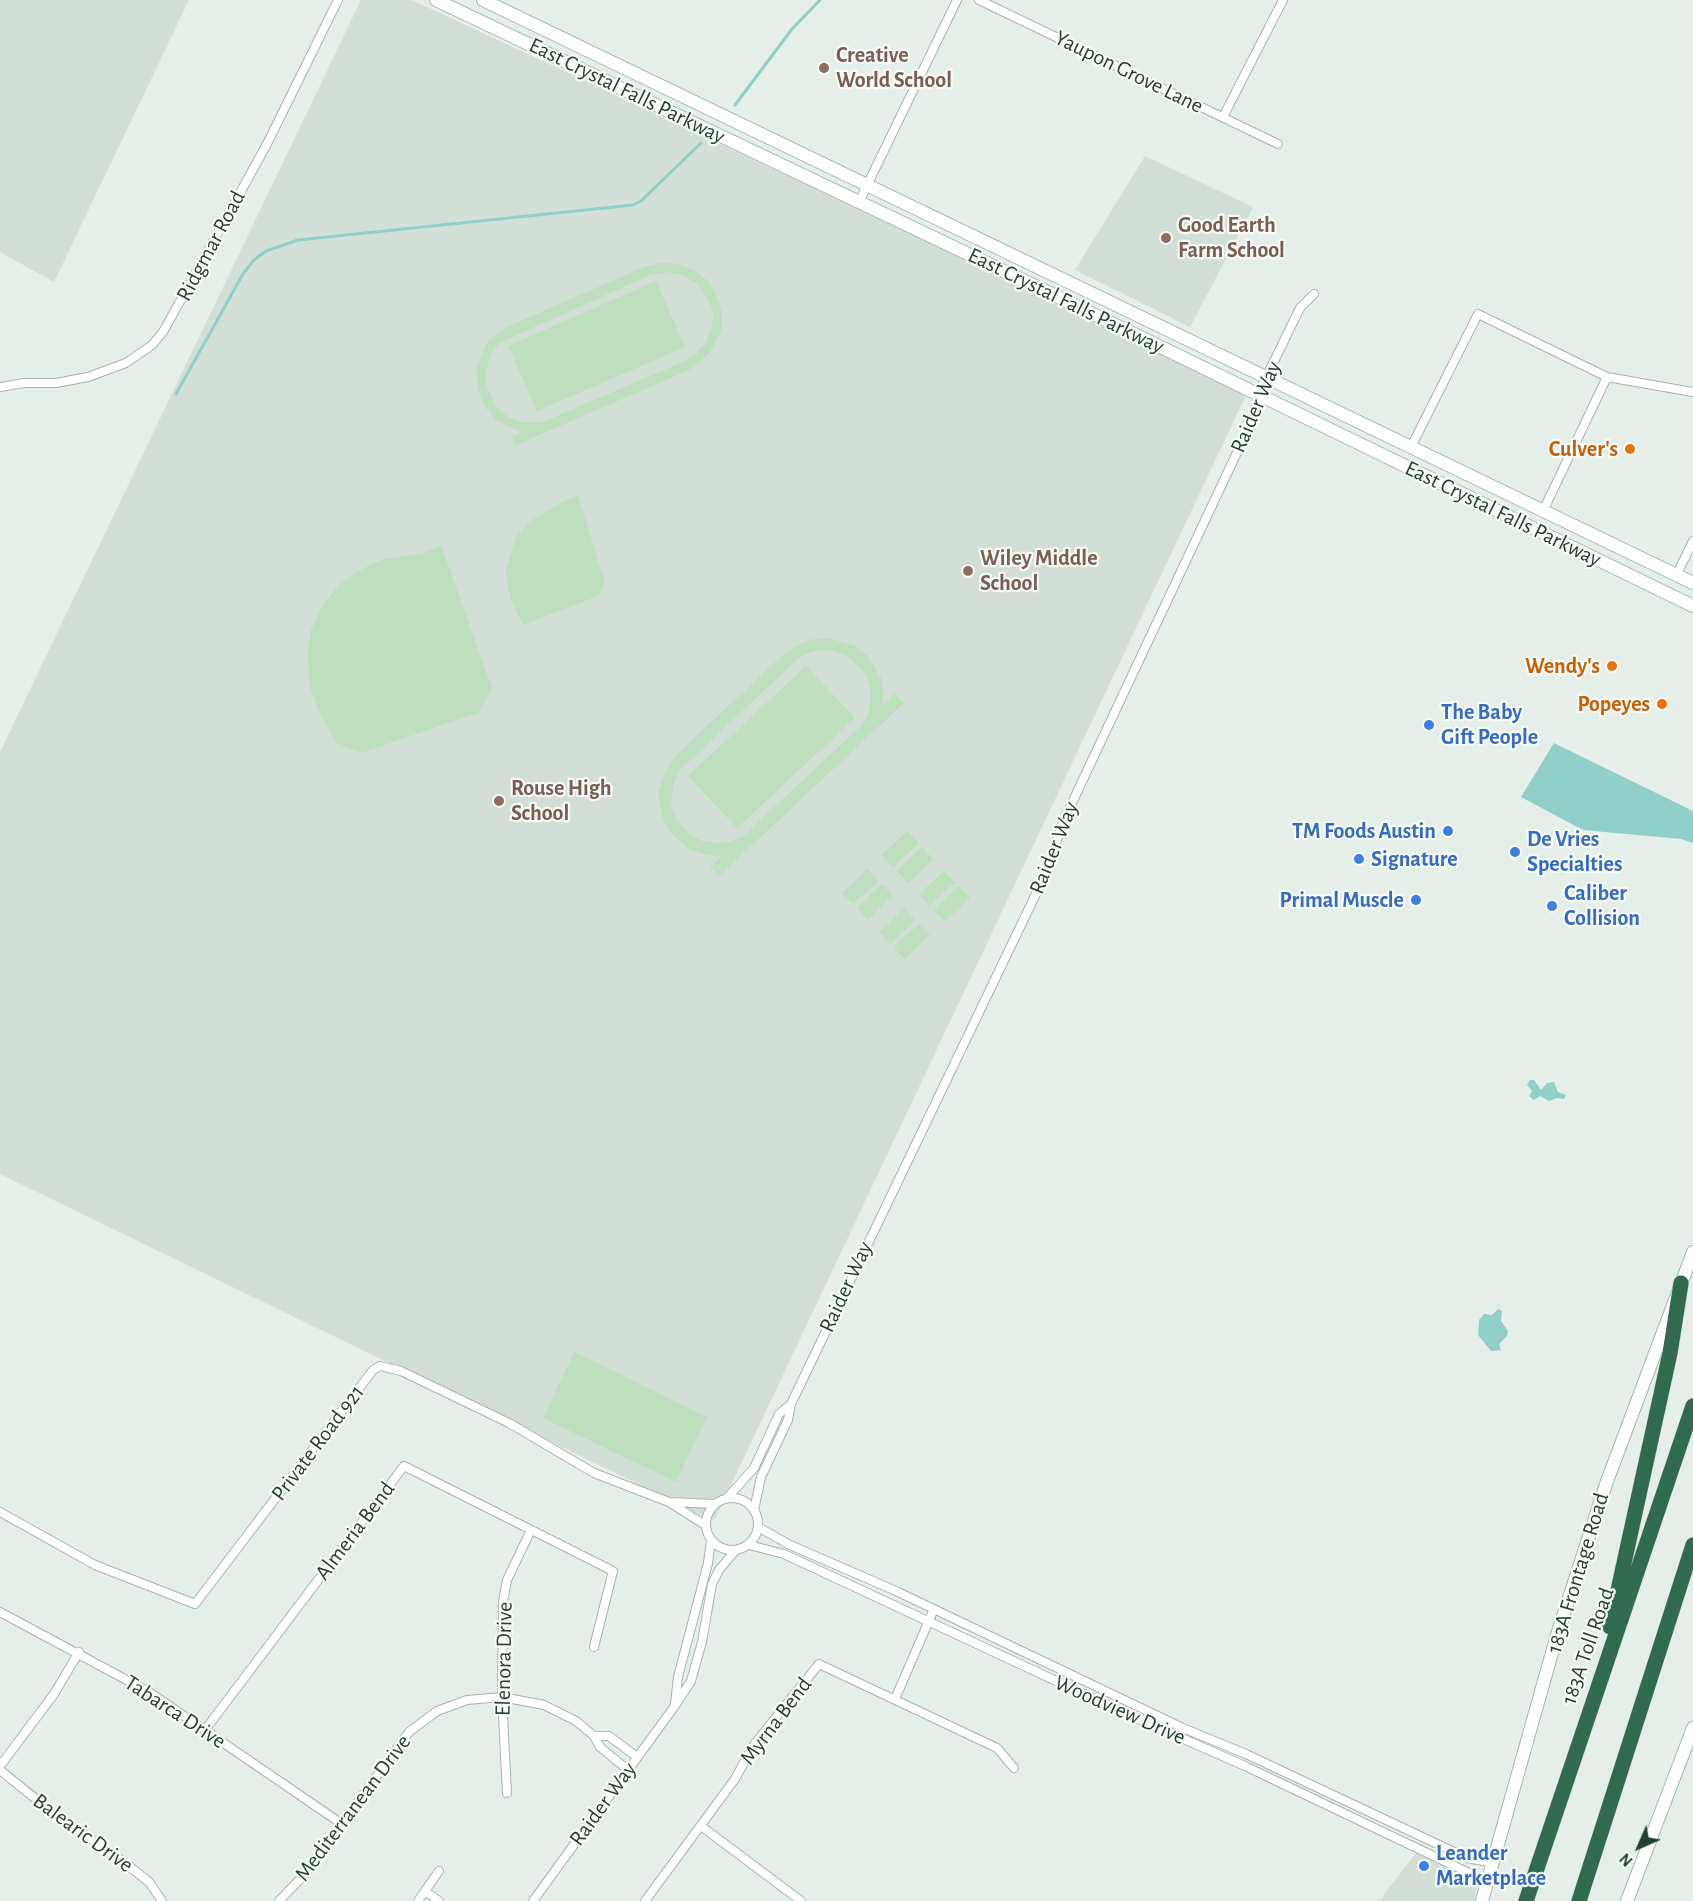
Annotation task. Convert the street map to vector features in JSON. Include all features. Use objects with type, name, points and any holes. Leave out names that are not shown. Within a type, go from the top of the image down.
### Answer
[{"type":"highway","points":[[1596,1692],[1670,1353],[1681,1283]]},
{"type":"highway","name":"183A Toll Road","points":[[1526,1901],[1693,1406]]},
{"type":"highway","points":[[1579,1901],[1693,1545]]},
{"type":"highway","points":[[1653,1668],[1693,1579]]},
{"type":"main road","name":"East Crystal Falls Parkway","points":[[436,0],[1258,394],[1693,606]]},
{"type":"main road","name":"East Crystal Falls Parkway","points":[[483,0],[1693,583]]},
{"type":"main road","points":[[659,107],[664,87]]},
{"type":"main road","points":[[1054,296],[1062,278]]},
{"type":"main road","points":[[1403,464],[1411,447]]},
{"type":"main road","points":[[1534,529],[1543,511]]},
{"type":"main road","name":"183A Frontage Road","points":[[1482,1901],[1557,1635],[1606,1484],[1693,1252]]},
{"type":"main road","points":[[1627,1901],[1693,1728]]},
{"type":"street","name":"Ridgmar Road","points":[[0,387],[24,383],[56,383],[88,377],[126,363],[158,339],[172,319],[267,144],[338,0]]},
{"type":"street","points":[[859,202],[957,0]]},
{"type":"street","name":"Yaupon Grove Lane","points":[[979,0],[1278,144]]},
{"type":"street","points":[[1223,117],[1283,0]]},
{"type":"street","name":"Raider Way","points":[[754,1510],[761,1477],[789,1420],[791,1404],[1041,883],[1063,822],[1257,410],[1258,394],[1266,377],[1300,308],[1314,294]]},
{"type":"street","points":[[1411,447],[1478,314],[1607,377],[1693,392]]},
{"type":"street","points":[[1543,511],[1607,377]]},
{"type":"street","points":[[1676,576],[1693,541]]},
{"type":"street","name":"Private Road 921","points":[[0,1512],[94,1565],[195,1604],[373,1370],[380,1366],[401,1371],[509,1423],[594,1473],[669,1502],[705,1525]]},
{"type":"street","name":"Raider Way","points":[[727,1498],[754,1468],[779,1414],[791,1404]]},
{"type":"street","name":"Almeria Bend","points":[[205,1731],[404,1466],[613,1571],[594,1647]]},
{"type":"street","points":[[727,1498],[740,1500],[754,1510],[758,1527],[749,1545],[735,1551],[718,1547],[711,1541],[705,1525],[706,1516],[715,1504],[727,1498]]},
{"type":"street","name":"Private Road 921","points":[[669,1502],[715,1504]]},
{"type":"street","name":"Woodview Drive","points":[[758,1527],[790,1545],[934,1609],[1467,1858],[1494,1863]]},
{"type":"street","name":"Elenora Drive","points":[[507,1793],[502,1697],[503,1619],[507,1580],[531,1530]]},
{"type":"street","name":"Raider Way","points":[[674,1707],[678,1677],[708,1563],[711,1541]]},
{"type":"street","name":"Woodview Drive","points":[[749,1545],[784,1554],[1245,1766],[1488,1882]]},
{"type":"street","name":"Raider Way","points":[[533,1901],[691,1681],[702,1642],[712,1584],[719,1570],[735,1551]]},
{"type":"street","points":[[895,1699],[934,1609]]},
{"type":"street","name":"Tabarca Drive","points":[[0,1612],[79,1652],[149,1692],[342,1824]]},
{"type":"street","points":[[0,1766],[54,1694],[79,1652]]},
{"type":"street","name":"Myrna Bend","points":[[645,1901],[735,1779],[753,1746],[819,1664],[997,1748],[1014,1768]]},
{"type":"street","name":"Mediterranean Drive","points":[[279,1901],[306,1873],[409,1732],[437,1711],[467,1700],[502,1697],[544,1705],[576,1721],[594,1736]]},
{"type":"street","points":[[628,1770],[600,1747],[594,1736],[609,1736],[637,1757]]},
{"type":"street","name":"Balearic Drive","points":[[0,1770],[47,1808],[149,1882],[162,1901]]},
{"type":"street","points":[[701,1826],[801,1901]]},
{"type":"street","points":[[418,1901],[439,1871]]},
{"type":"street","points":[[425,1891],[439,1901]]},
{"type":"shaded area","points":[[0,0],[189,0],[54,282],[0,252]]},
{"type":"shaded area","name":"Rouse High School","points":[[361,0],[412,0],[1248,391],[714,1521],[0,1174],[0,752]]},
{"type":"shaded area","name":"Good Earth Farm School","points":[[1145,156],[1253,207],[1190,327],[1075,270]]},
{"type":"shaded area","name":"Leander Marketplace","points":[[1416,1853],[1470,1880],[1476,1888],[1475,1901],[1379,1901]]},
{"type":"green space","points":[[661,263],[678,264],[694,270],[708,281],[717,296],[722,313],[721,331],[709,354],[689,370],[516,445],[512,436],[521,432],[496,420],[485,407],[478,391],[477,365],[488,341],[509,326],[644,267]],"holes":[[[669,272],[683,275],[696,283],[709,300],[713,314],[712,328],[706,342],[697,353],[685,361],[543,422],[522,422],[508,417],[497,407],[487,388],[485,374],[491,353],[501,342],[648,276]]]},
{"type":"green space","points":[[656,281],[685,347],[537,411],[508,346]]},
{"type":"green space","points":[[578,496],[605,582],[598,596],[523,625],[511,599],[505,573],[516,536],[529,522],[568,499]]},
{"type":"green space","points":[[441,545],[492,688],[478,713],[361,753],[337,743],[319,712],[310,687],[308,655],[311,630],[323,605],[339,585],[360,570],[384,559],[421,554]]},
{"type":"green space","points":[[827,638],[853,645],[868,656],[882,680],[883,705],[895,694],[904,703],[719,876],[710,867],[722,856],[706,855],[689,849],[675,837],[664,822],[658,795],[666,769],[677,754],[785,653],[808,640]],"holes":[[[819,650],[834,651],[847,656],[863,671],[870,684],[869,712],[862,725],[743,836],[730,842],[716,843],[702,841],[689,834],[675,817],[671,803],[674,781],[681,769],[793,663],[805,654]]]},
{"type":"green space","points":[[806,666],[855,718],[737,828],[688,776]]},
{"type":"green space","points":[[907,831],[919,843],[893,867],[882,855]]},
{"type":"green space","points":[[922,847],[933,859],[908,883],[897,871]]},
{"type":"green space","points":[[867,869],[878,881],[853,904],[842,893]]},
{"type":"green space","points":[[944,871],[955,882],[930,906],[919,894]]},
{"type":"green space","points":[[882,884],[893,896],[868,920],[857,908]]},
{"type":"green space","points":[[959,886],[970,898],[944,922],[934,910]]},
{"type":"green space","points":[[904,908],[915,920],[890,944],[879,932]]},
{"type":"green space","points":[[919,924],[930,935],[904,959],[894,947]]},
{"type":"green space","points":[[574,1352],[707,1417],[676,1482],[543,1418]]},
{"type":"water","points":[[1554,743],[1693,811],[1693,843],[1681,839],[1583,830],[1521,797]]},
{"type":"water","points":[[1530,1080],[1534,1080],[1541,1090],[1547,1083],[1554,1082],[1558,1092],[1566,1095],[1564,1099],[1557,1098],[1549,1101],[1540,1096],[1534,1100],[1529,1096],[1532,1091],[1527,1085]]},
{"type":"water","points":[[1498,1309],[1502,1311],[1501,1321],[1508,1331],[1507,1336],[1499,1344],[1501,1350],[1491,1351],[1478,1335],[1479,1320],[1484,1314],[1492,1315]]},
{"type":"waterway","points":[[735,105],[792,29],[820,0]]},
{"type":"waterway","points":[[176,394],[243,274],[254,260],[266,251],[298,240],[633,205],[641,201],[701,143]]},
{"type":"place","name":"Creative World School","points":[[824,68]]},
{"type":"place","name":"Good Earth Farm School","points":[[1166,238]]},
{"type":"place","name":"Culver's","points":[[1630,449]]},
{"type":"place","name":"Wiley Middle School","points":[[968,571]]},
{"type":"place","name":"Wendy's","points":[[1612,666]]},
{"type":"place","name":"Popeyes","points":[[1662,704]]},
{"type":"place","name":"The Baby Gift People","points":[[1429,725]]},
{"type":"place","name":"Rouse High School","points":[[499,801]]},
{"type":"place","name":"TM Foods Austin","points":[[1448,831]]},
{"type":"place","name":"De Vries Specialties","points":[[1515,852]]},
{"type":"place","name":"Signature","points":[[1359,859]]},
{"type":"place","name":"Primal Muscle","points":[[1416,900]]},
{"type":"place","name":"Caliber Collision","points":[[1552,906]]},
{"type":"place","name":"Leander Marketplace","points":[[1424,1866]]}]
